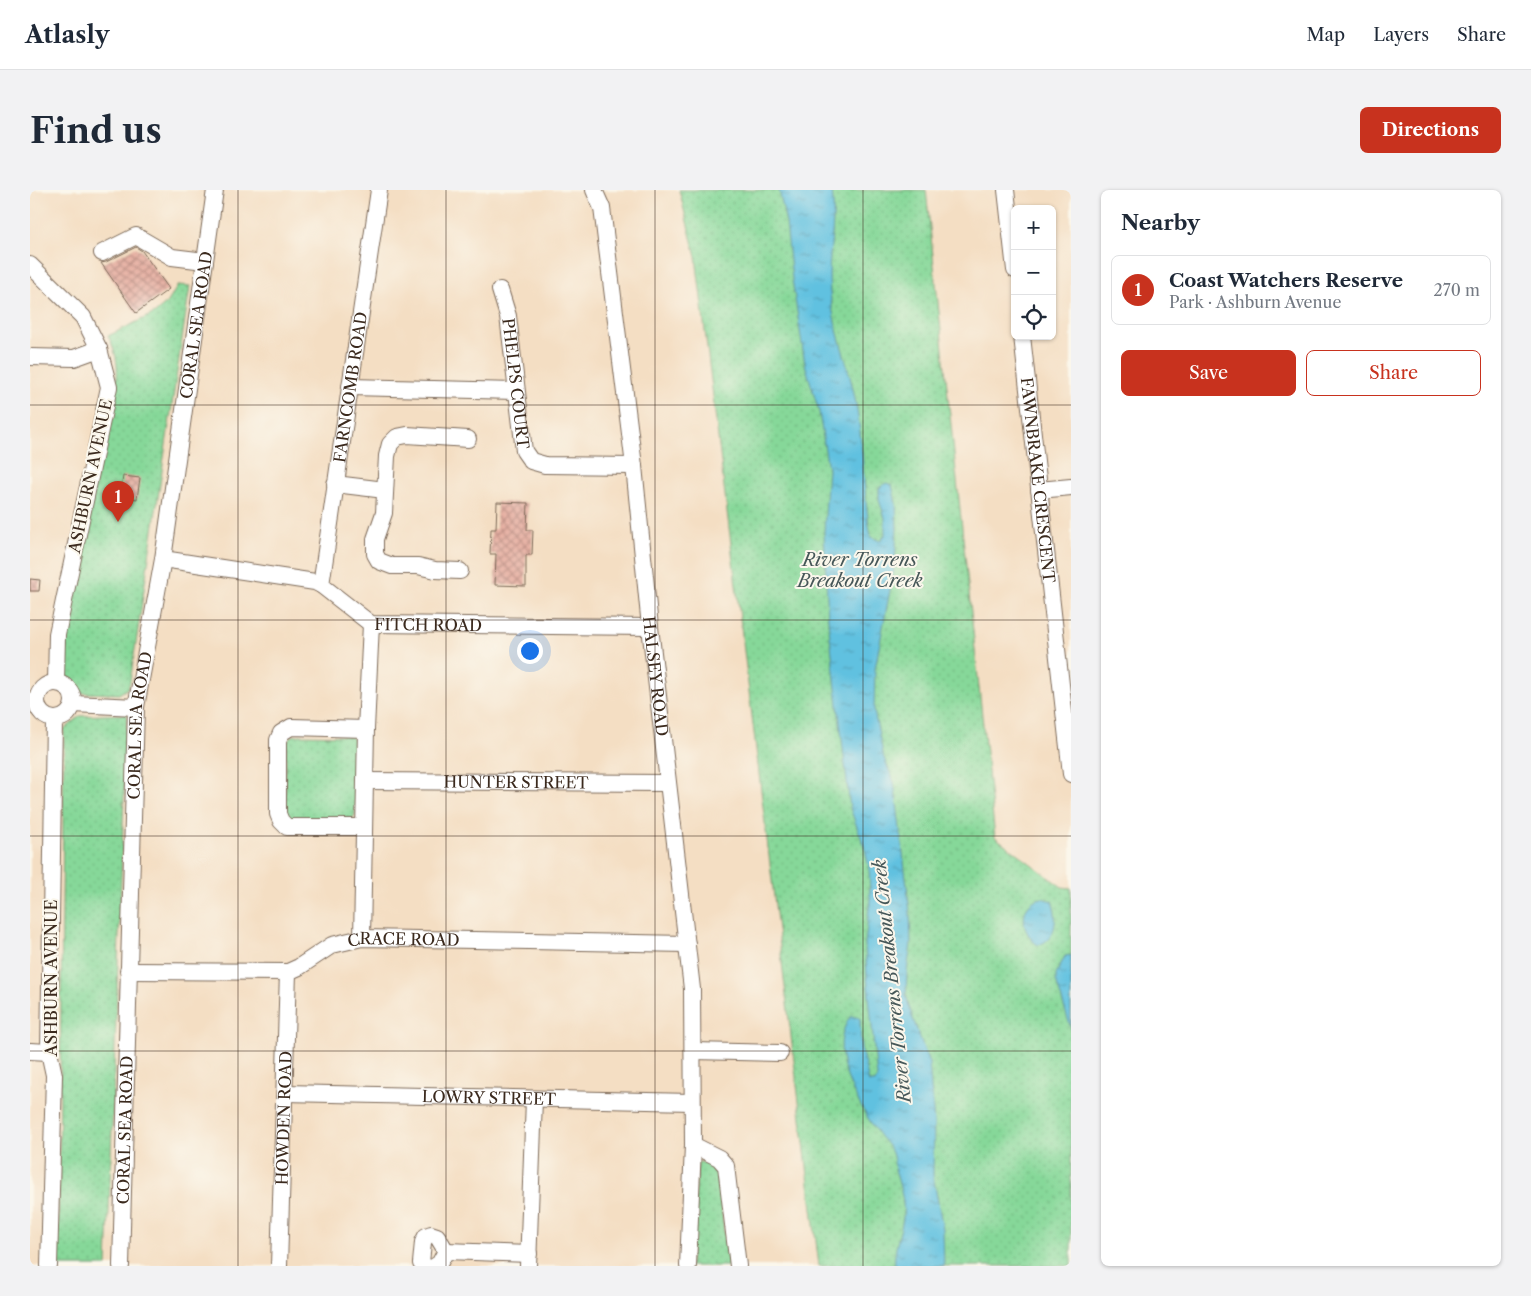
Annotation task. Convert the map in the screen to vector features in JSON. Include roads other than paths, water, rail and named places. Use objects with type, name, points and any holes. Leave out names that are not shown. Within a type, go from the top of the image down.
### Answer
[{"type":"street","name":"CORAL SEA ROAD","points":[[121,1266],[136,707],[163,559],[215,190]]},
{"type":"street","name":"FARNCOMB ROAD","points":[[321,585],[379,190]]},
{"type":"street","name":"HALSEY ROAD","points":[[594,190],[602,208]]},
{"type":"street","name":"HALSEY ROAD","points":[[600,190],[634,466],[667,783],[692,989],[693,1145],[688,1266]]},
{"type":"street","points":[[1006,190],[1013,250]]},
{"type":"street","points":[[102,253],[136,236],[172,257],[205,261]]},
{"type":"street","name":"ASHBURN AVENUE","points":[[30,265],[84,317],[99,349],[109,387],[57,634],[56,683]]},
{"type":"street","name":"PHELPS COURT","points":[[500,290],[508,316],[524,451],[531,460],[544,465],[634,466]]},
{"type":"street","name":"FAWNBRAKE CRESCENT","points":[[1022,340],[1071,774]]},
{"type":"street","points":[[30,357],[74,358],[99,349]]},
{"type":"street","points":[[350,386],[516,391]]},
{"type":"street","points":[[460,571],[435,570],[418,566],[392,566],[379,562],[375,554],[375,539],[384,513],[387,456],[390,444],[397,437],[407,434],[468,439]]},
{"type":"street","points":[[336,484],[385,490]]},
{"type":"street","points":[[1039,490],[1071,487]]},
{"type":"street","name":"FITCH ROAD","points":[[163,559],[310,581],[321,585],[371,624],[650,628]]},
{"type":"street","points":[[362,938],[363,827],[371,624]]},
{"type":"street","points":[[56,683],[69,689],[73,704],[67,714],[61,718],[54,719],[42,713],[34,699],[45,686],[56,683]]},
{"type":"street","points":[[73,704],[136,707]]},
{"type":"street","name":"ASHBURN AVENUE","points":[[49,1266],[54,1075],[49,1052],[54,719]]},
{"type":"street","points":[[363,827],[286,827],[283,824],[278,814],[278,740],[281,733],[291,727],[366,730]]},
{"type":"street","name":"HUNTER STREET","points":[[365,781],[667,783]]},
{"type":"street","name":"CRACE ROAD","points":[[128,971],[288,972],[332,945],[362,938],[687,944]]},
{"type":"street","name":"HOWDEN ROAD","points":[[279,1266],[288,972]]},
{"type":"street","points":[[30,1051],[49,1052]]},
{"type":"street","points":[[693,1051],[780,1053]]},
{"type":"street","name":"LOWRY STREET","points":[[285,1093],[692,1102]]},
{"type":"street","points":[[446,1251],[528,1260],[534,1098]]},
{"type":"street","points":[[693,1145],[719,1158],[726,1166],[738,1266]]},
{"type":"street","points":[[425,1266],[422,1263],[423,1242],[426,1236],[431,1234],[437,1236],[446,1251]]},
{"type":"street","points":[[435,1266],[439,1264],[446,1251]]},
{"type":"water","name":"River Torrens Breakout Creek","points":[[779,190],[832,190],[833,216],[829,267],[830,293],[835,321],[856,404],[871,537],[880,541],[885,535],[885,518],[879,500],[879,488],[886,483],[892,485],[896,503],[895,564],[875,669],[874,711],[884,758],[894,782],[898,812],[910,912],[911,944],[906,995],[929,1063],[934,1122],[933,1175],[943,1229],[944,1266],[895,1266],[895,1254],[903,1210],[893,1157],[891,1150],[879,1135],[853,1091],[843,1060],[841,1044],[844,1030],[851,1016],[860,1018],[861,1048],[869,1082],[875,1082],[877,1077],[865,944],[870,899],[869,868],[864,846],[850,808],[828,620],[824,532],[828,469],[819,412],[805,364],[792,279],[786,223]]},
{"type":"water","points":[[1042,898],[1052,901],[1055,920],[1049,938],[1038,945],[1028,933],[1024,918],[1025,911],[1029,905],[1034,900]]},
{"type":"water","points":[[1071,955],[1071,1029],[1056,981],[1056,974],[1065,956]]},
{"type":"place","name":"Coast Watchers Reserve","points":[[118,522]]}]
